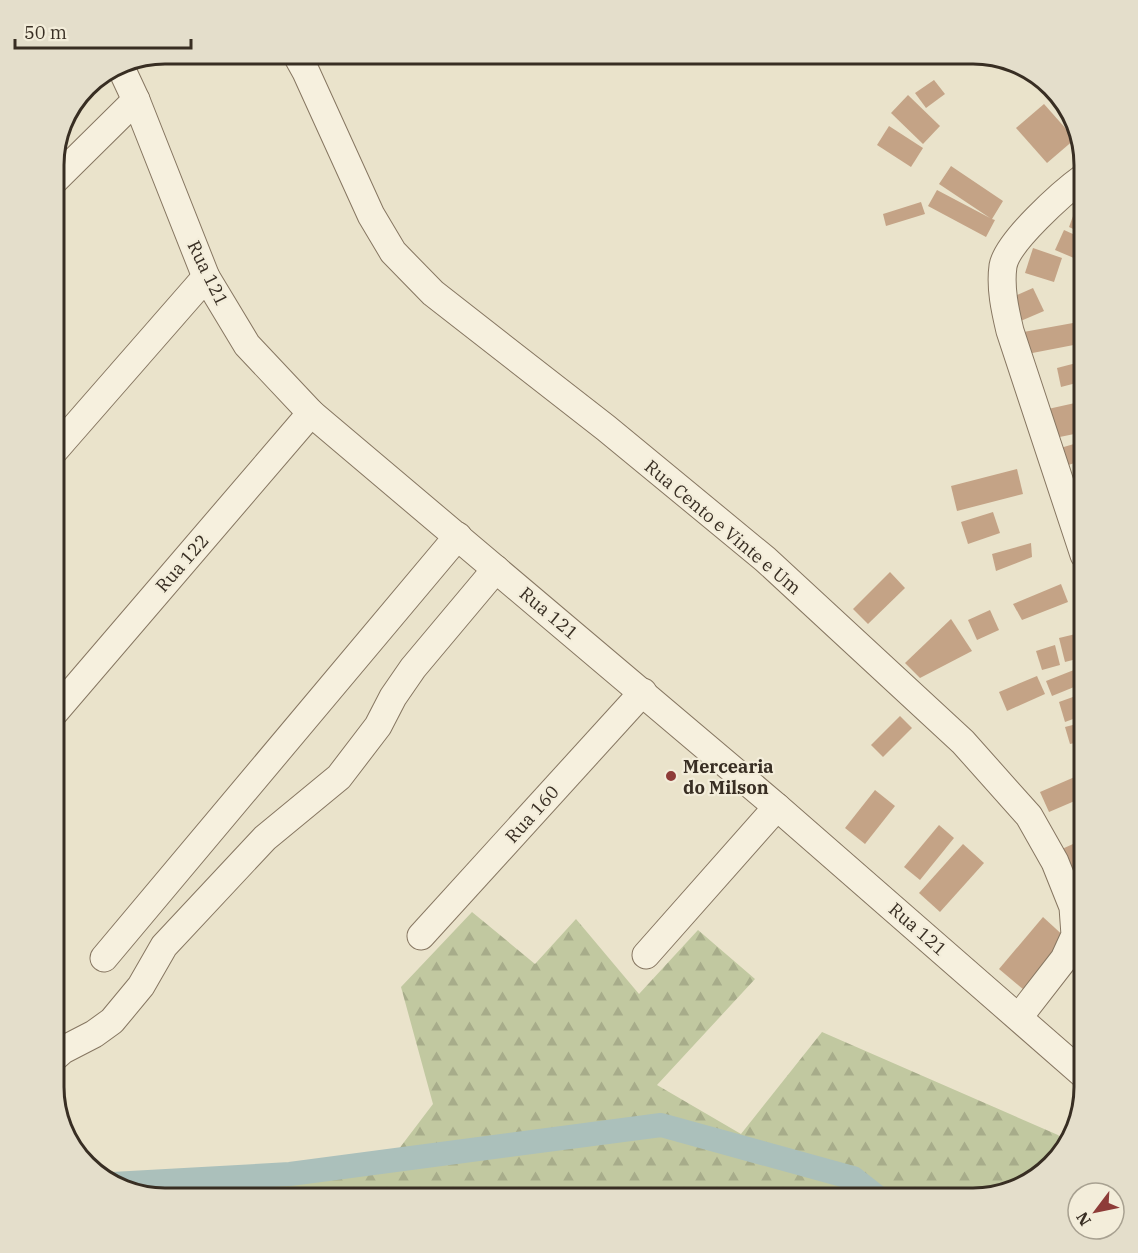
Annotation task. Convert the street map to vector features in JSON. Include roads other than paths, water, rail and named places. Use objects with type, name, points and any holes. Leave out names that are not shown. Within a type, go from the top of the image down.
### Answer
[{"type":"street","name":"Rua Cento e Vinte e Um","points":[[302,64],[371,214],[393,252],[433,293],[606,428],[765,559],[963,742],[1029,816],[1055,862],[1073,907],[1074,921]]},
{"type":"street","name":"Rua 121","points":[[125,74],[206,277],[247,345],[311,413],[643,692],[1074,1066]]},
{"type":"street","points":[[65,171],[136,100]]},
{"type":"street","points":[[1074,185],[1052,204],[1006,254],[1003,267],[1003,297],[1010,331],[1074,525]]},
{"type":"street","points":[[65,439],[206,277]]},
{"type":"street","name":"Rua 122","points":[[64,701],[311,413]]},
{"type":"street","points":[[104,958],[458,536]]},
{"type":"street","points":[[64,1049],[94,1034],[112,1021],[141,986],[164,946],[265,838],[339,777],[378,726],[393,697],[413,668],[496,569]]},
{"type":"street","name":"Rua 160","points":[[421,936],[643,692]]},
{"type":"street","points":[[646,956],[777,807]]},
{"type":"street","name":"Rua Cento e Vinte e Um","points":[[1019,1017],[1064,959],[1074,937]]},
{"type":"waterway","points":[[133,1183],[290,1174],[661,1125],[853,1178],[866,1188]]},
{"type":"place","name":"Mercearia do Milson","points":[[671,776]]}]
